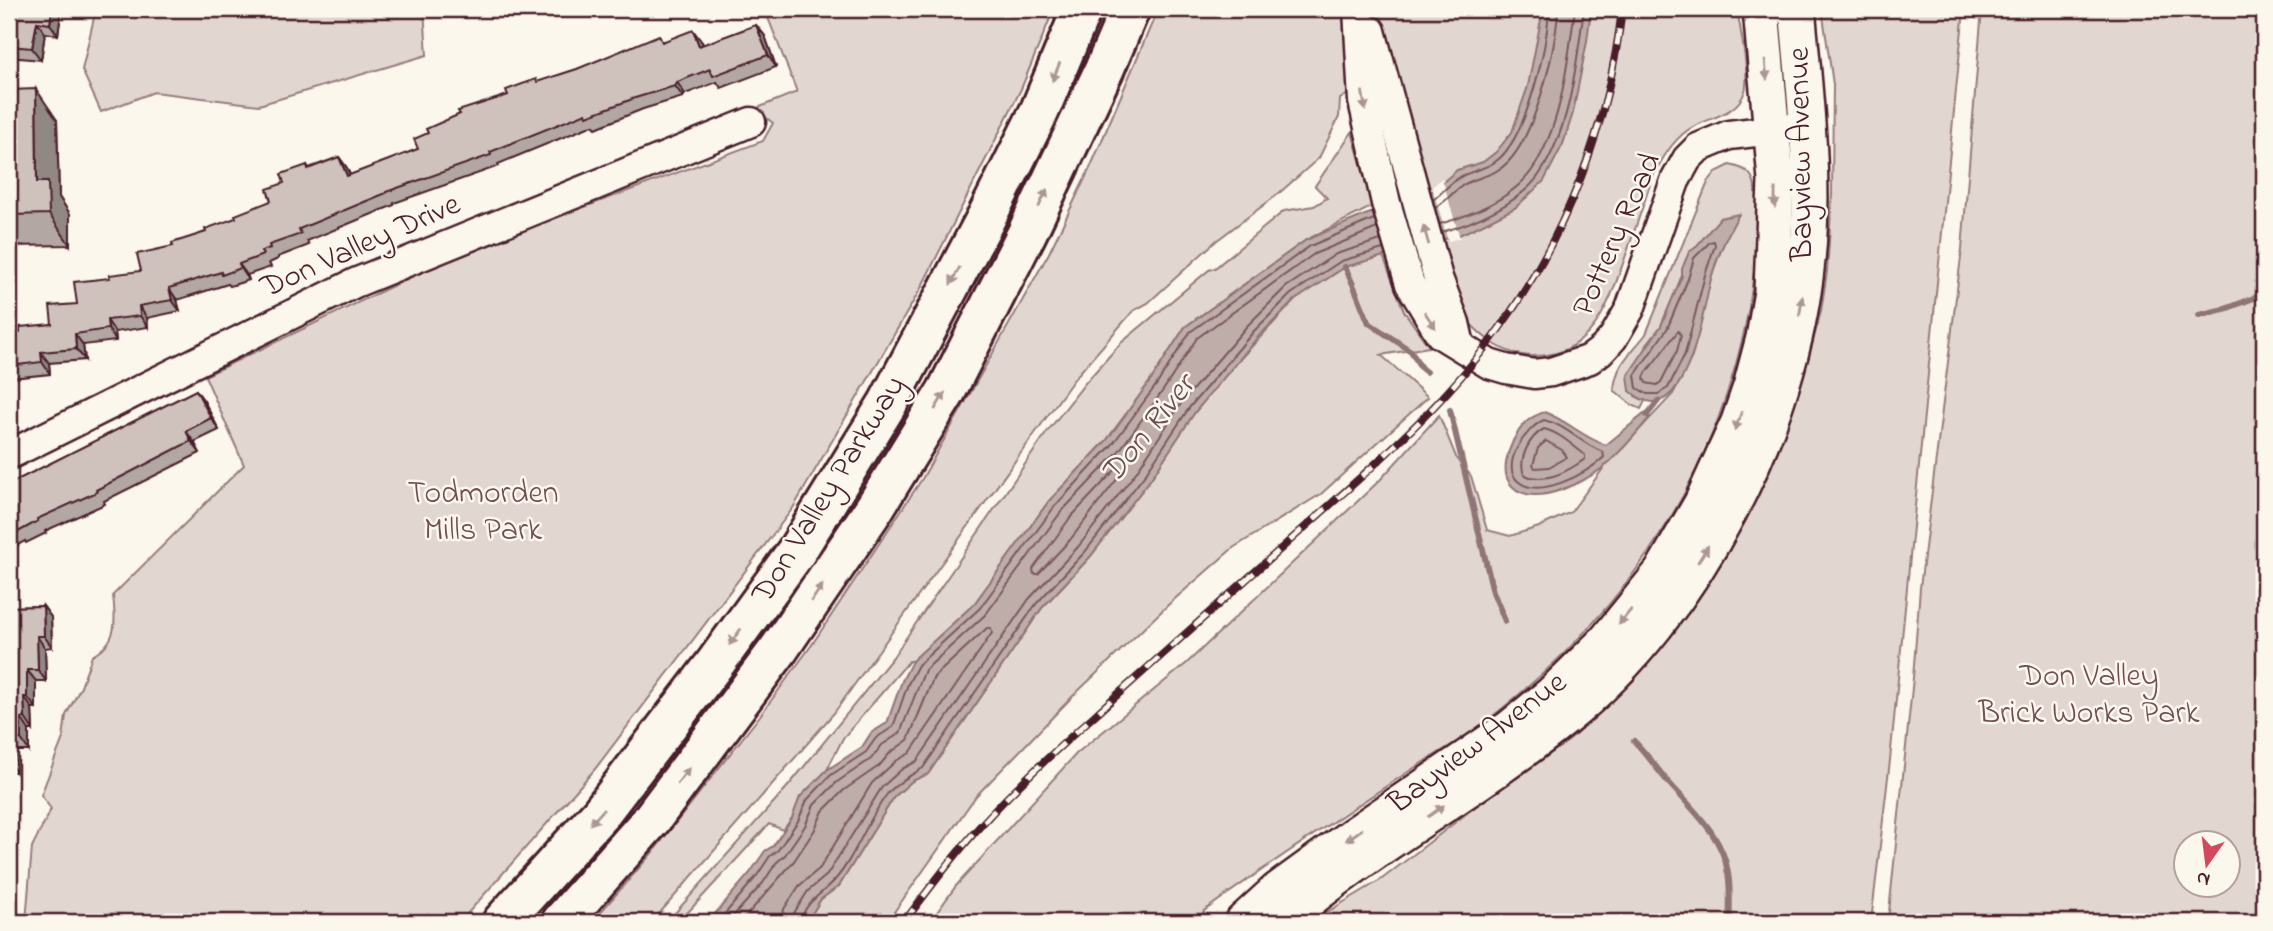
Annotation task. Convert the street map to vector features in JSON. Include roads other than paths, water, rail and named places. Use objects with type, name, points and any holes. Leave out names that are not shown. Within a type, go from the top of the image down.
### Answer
[{"type":"highway","name":"Don Valley Parkway","points":[[502,922],[600,814],[796,552],[888,403],[986,218],[1040,110],[1082,9]]},
{"type":"highway","name":"Don Valley Parkway","points":[[561,922],[651,820],[779,649],[874,509],[946,391],[1014,257],[1104,70],[1130,9]]},
{"type":"main road","name":"Bayview Avenue","points":[[1243,922],[1277,891],[1509,729],[1552,694],[1606,641],[1662,572],[1702,503],[1739,422],[1763,338],[1772,292],[1776,180],[1760,9]]},
{"type":"main road","name":"Bayview Avenue","points":[[1282,922],[1367,859],[1528,748],[1569,715],[1628,658],[1678,594],[1732,508],[1767,429],[1786,372],[1800,313],[1808,258],[1807,126],[1798,18],[1793,9]]},
{"type":"street","name":"Pottery Road","points":[[1358,9],[1363,101],[1387,203],[1410,284],[1440,334],[1489,364],[1524,373],[1551,372],[1590,359],[1613,338],[1626,316],[1675,181],[1687,159],[1698,148],[1713,140],[1746,132],[1807,126]]},
{"type":"street","points":[[1365,9],[1438,278],[1455,323],[1460,345]]},
{"type":"street","name":"Don Valley Drive","points":[[9,455],[355,283],[751,122]]},
{"type":"water","name":"Don River","points":[[1543,9],[1591,9],[1573,113],[1563,144],[1544,181],[1515,208],[1479,226],[1459,235],[1345,267],[1295,300],[1259,336],[1195,412],[1150,480],[1090,557],[1042,608],[928,774],[912,781],[894,797],[839,886],[821,899],[807,922],[708,922],[765,851],[773,846],[792,818],[800,797],[827,770],[862,747],[871,733],[887,723],[912,661],[974,604],[1049,501],[1106,441],[1151,380],[1185,327],[1306,240],[1365,215],[1429,194],[1457,170],[1483,162],[1496,152],[1512,132],[1528,86]]},
{"type":"water","points":[[1739,214],[1716,262],[1688,365],[1678,385],[1665,399],[1649,402],[1630,391],[1628,375],[1661,326],[1689,252],[1720,218]]},
{"type":"water","points":[[1544,412],[1606,445],[1644,414],[1650,417],[1618,454],[1597,472],[1560,490],[1533,495],[1512,486],[1508,479],[1506,461],[1513,441],[1524,424]]},
{"type":"waterway","points":[[1345,267],[1369,323],[1411,351],[1426,372]]},
{"type":"waterway","points":[[2199,315],[2228,308],[2264,294]]},
{"type":"waterway","points":[[1647,415],[1658,401]]},
{"type":"waterway","points":[[1450,410],[1493,592],[1505,621]]},
{"type":"waterway","points":[[1634,741],[1705,824],[1720,847],[1729,879],[1730,922]]},
{"type":"railway","points":[[904,922],[972,836],[1027,777],[1370,469],[1425,416],[1476,359],[1499,329],[1545,256],[1581,177],[1607,94],[1622,9]]},
{"type":"park label","name":"Todmorden Mills Park","points":[[483,512]]},
{"type":"park label","name":"Don Valley Brick Works Park","points":[[2089,696]]}]
